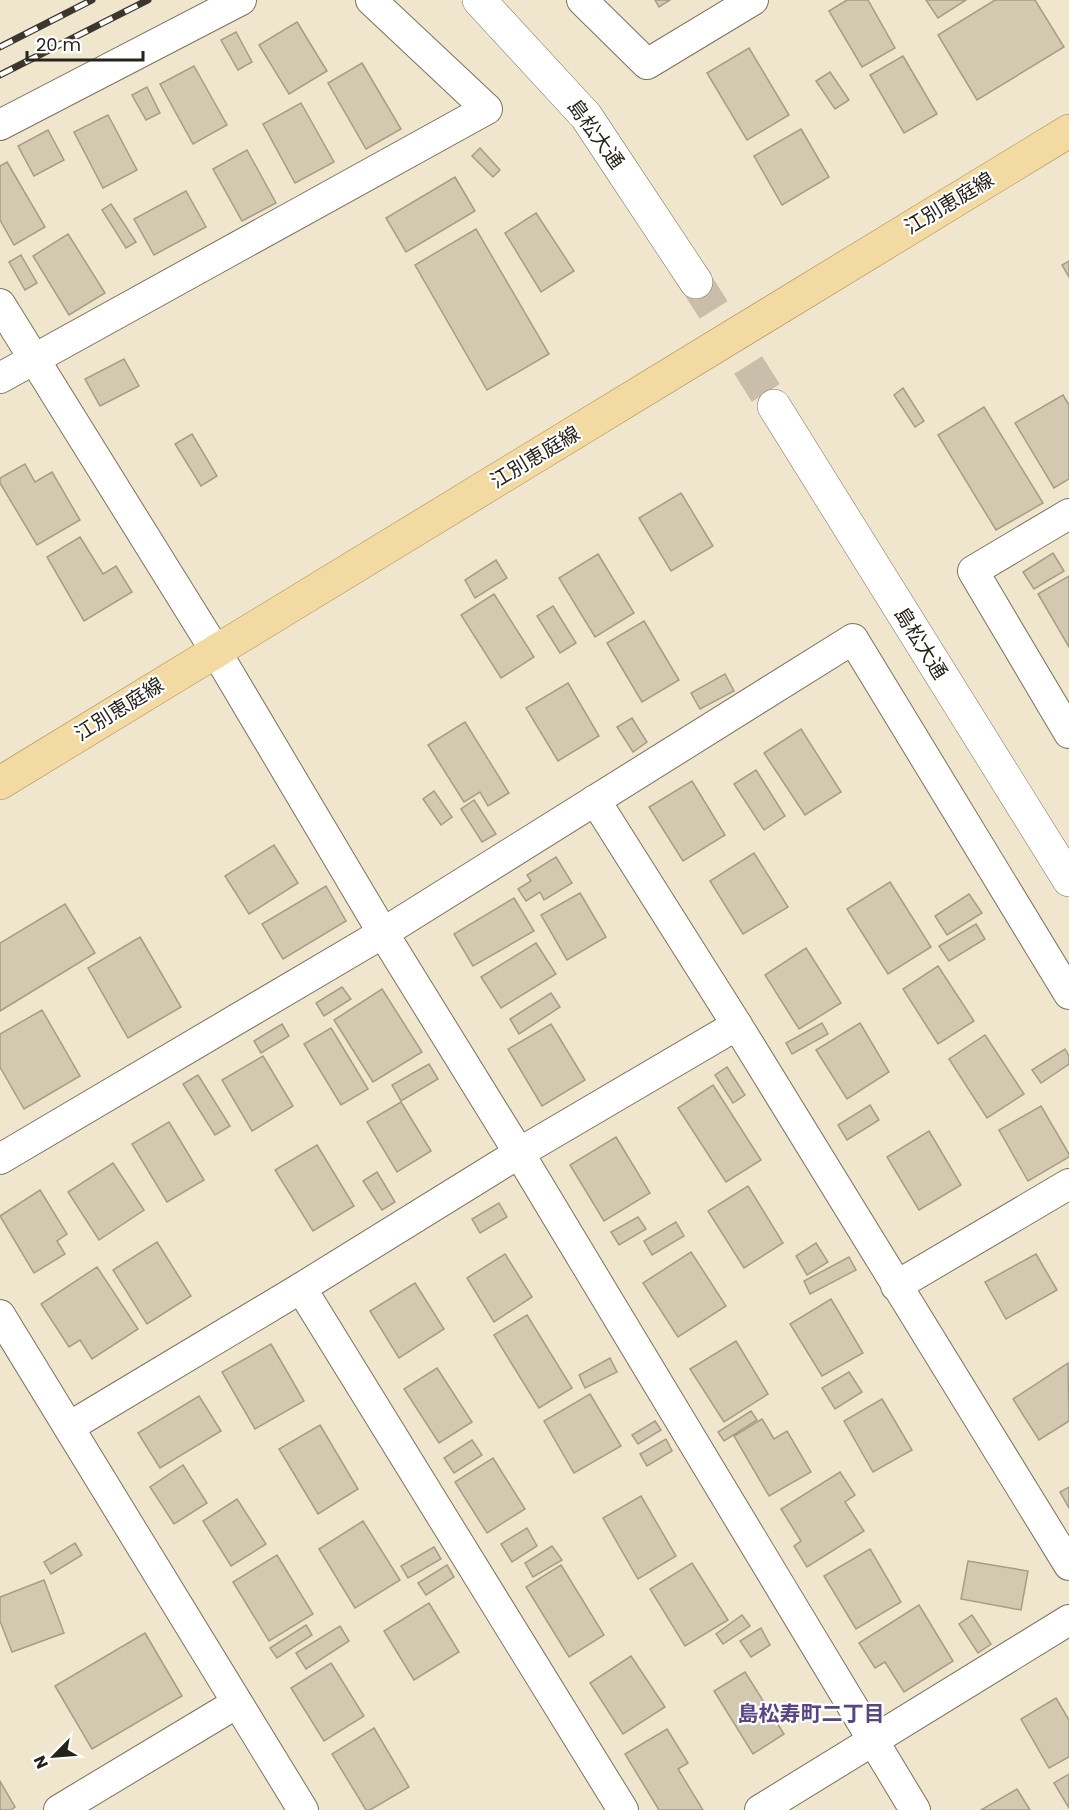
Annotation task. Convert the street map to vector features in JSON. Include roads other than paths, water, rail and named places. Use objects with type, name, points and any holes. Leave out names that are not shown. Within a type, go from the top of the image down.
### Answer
[{"type":"main road","name":"江別恵庭線","points":[[0,783],[1069,131]]},
{"type":"street","points":[[0,125],[241,0]]},
{"type":"street","points":[[0,378],[487,109],[371,0]]},
{"type":"street","name":"島松大通","points":[[479,0],[586,116],[696,282]]},
{"type":"street","points":[[582,0],[647,64],[753,0]]},
{"type":"street","points":[[0,304],[215,650],[383,933],[519,1153],[915,1810]]},
{"type":"street","name":"島松大通","points":[[774,406],[1069,880]]},
{"type":"street","points":[[1069,514],[973,571],[1069,733]]},
{"type":"street","points":[[0,1159],[383,933],[853,639],[1069,994]]},
{"type":"street","points":[[595,800],[737,1025],[1069,1565]]},
{"type":"street","points":[[69,1427],[301,1288],[519,1153],[737,1025]]},
{"type":"street","points":[[896,1286],[1069,1184]]},
{"type":"street","points":[[301,1288],[623,1810]]},
{"type":"street","points":[[0,1315],[303,1810]]},
{"type":"street","points":[[760,1810],[1069,1620]]},
{"type":"street","points":[[59,1810],[237,1702]]},
{"type":"tunnel","points":[[696,282],[774,406]]},
{"type":"railway","points":[[0,47],[92,0]]},
{"type":"railway","points":[[0,75],[148,0]]},
{"type":"district","name":"島松寿町二丁目","points":[[811,1714]]}]
